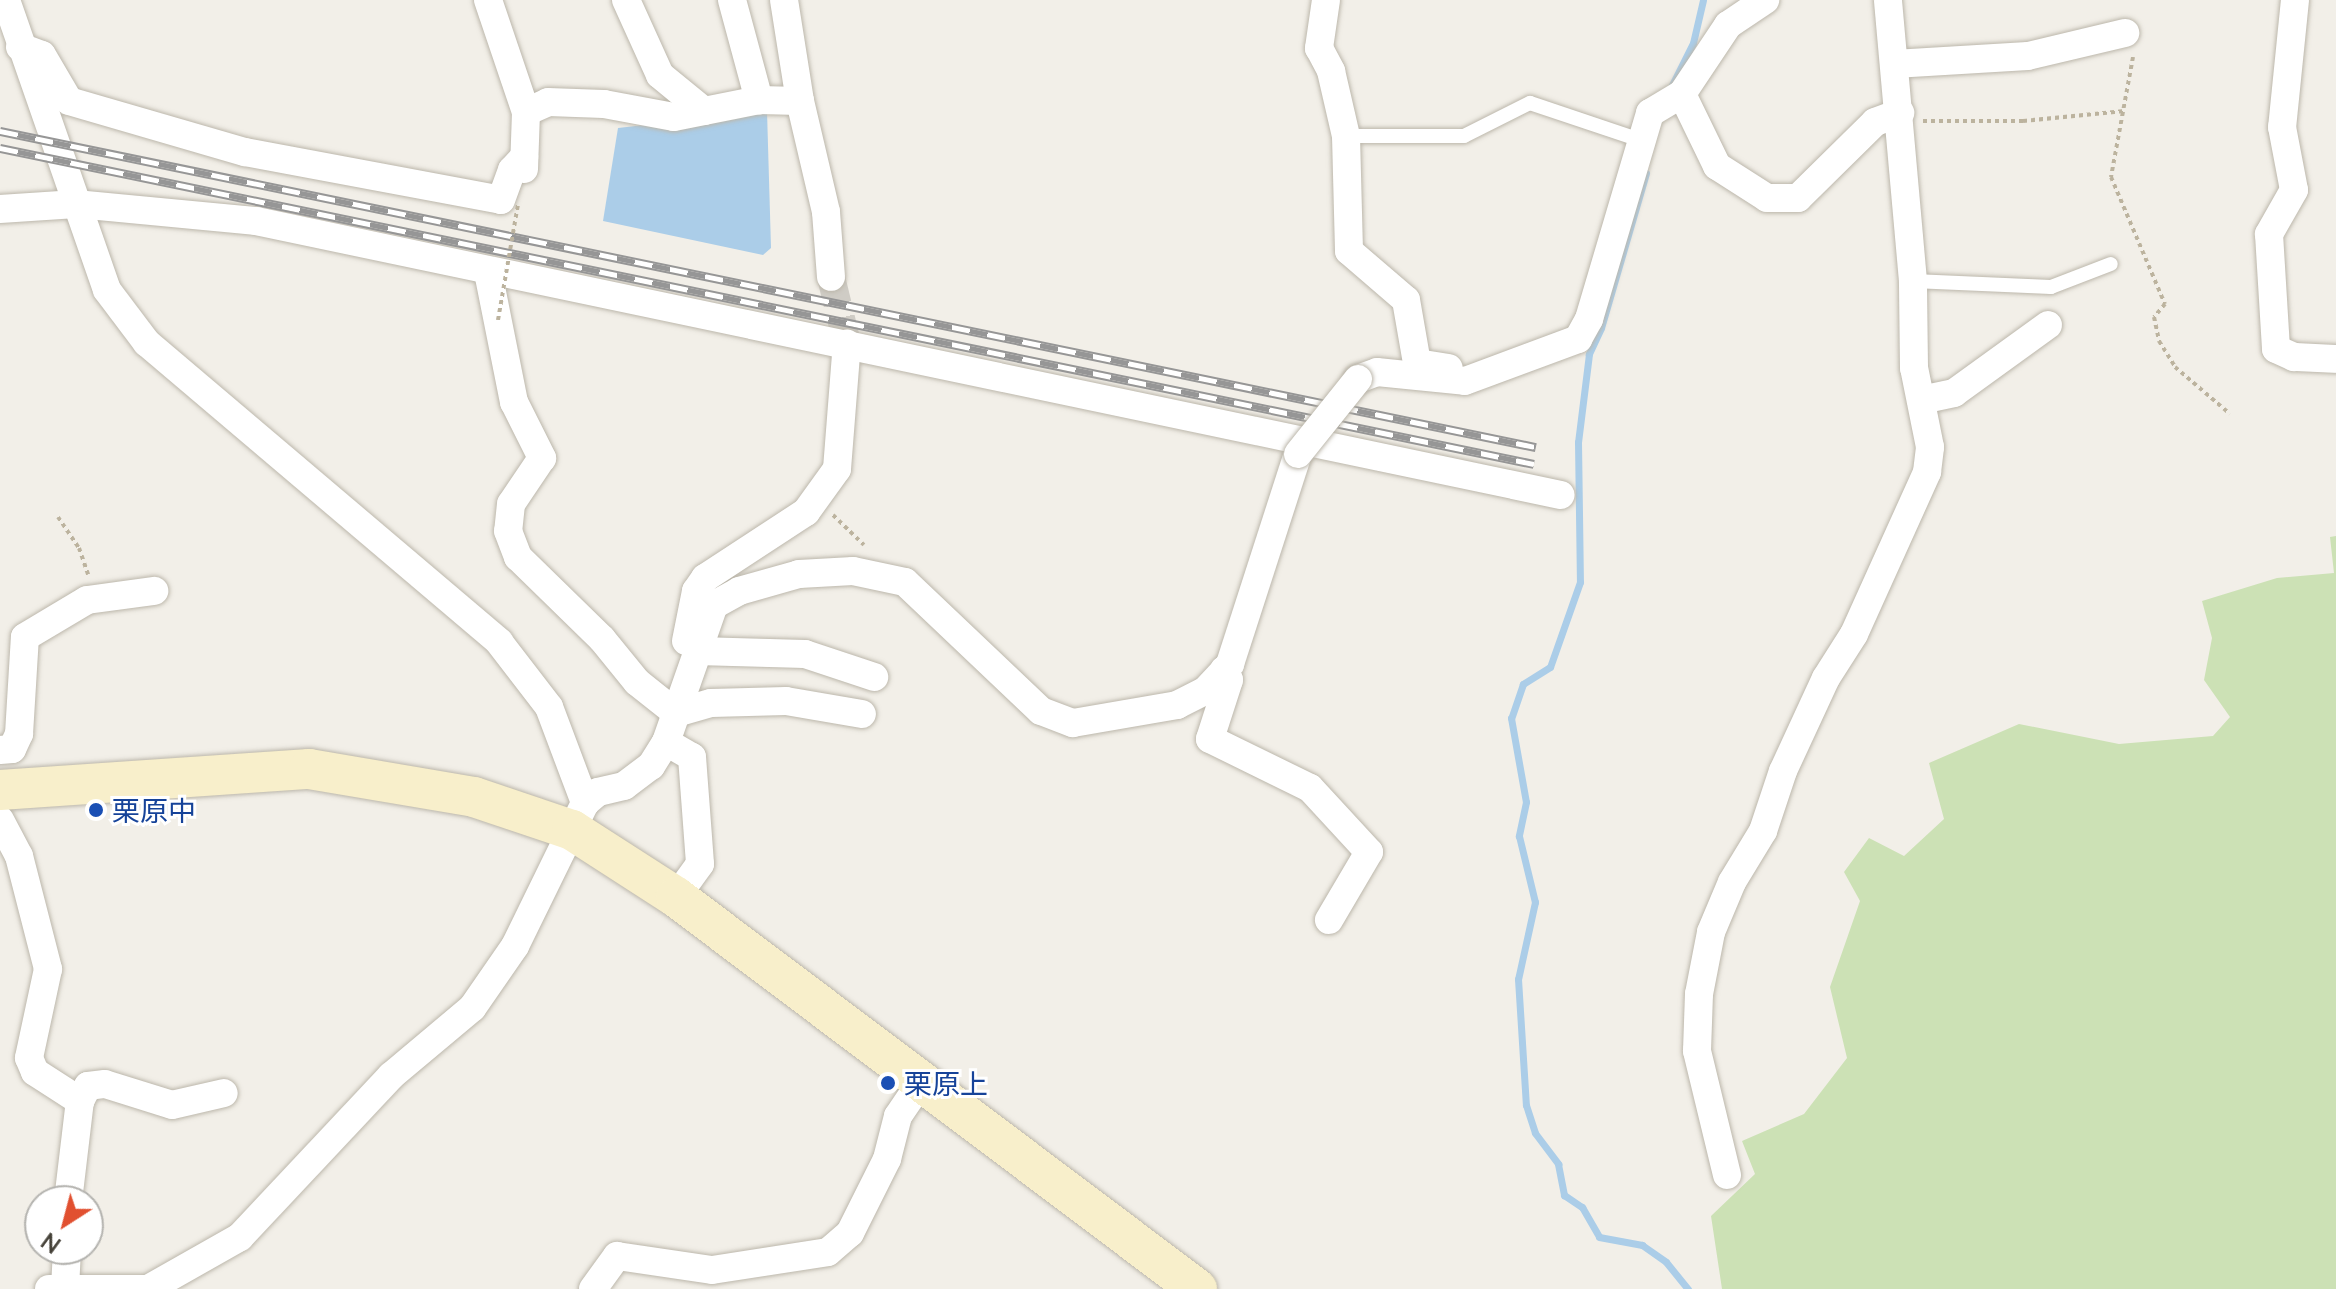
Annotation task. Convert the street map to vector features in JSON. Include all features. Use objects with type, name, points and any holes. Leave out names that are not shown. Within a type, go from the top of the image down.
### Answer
[{"type":"street","points":[[6,0],[107,290],[147,343],[499,642],[549,707],[579,817]]},
{"type":"street","points":[[20,47],[42,55],[69,101],[245,152],[501,200],[512,170],[524,163],[526,112],[488,0]]},
{"type":"street","points":[[626,0],[660,75],[704,111]]},
{"type":"street","points":[[732,0],[759,100]]},
{"type":"street","points":[[784,0],[800,101],[826,212],[831,277]]},
{"type":"street","points":[[1326,0],[1319,48],[1331,71],[1346,136],[1349,251],[1406,300],[1417,363],[1463,371],[1496,362],[1502,367]]},
{"type":"street","points":[[49,1289],[148,1289],[240,1237],[391,1076],[472,1008],[515,946],[579,817],[598,792],[624,786],[651,766],[666,742],[714,605],[739,591],[799,574],[887,576],[905,582],[1041,711],[1073,723],[1177,705],[1205,691],[1224,670],[1298,454],[1358,379],[1377,372],[1465,381],[1578,339],[1589,319],[1643,141],[1728,25],[1765,0]]},
{"type":"street","points":[[1727,1175],[1697,1051],[1699,994],[1711,932],[1732,882],[1763,831],[1783,771],[1826,678],[1854,634],[1927,472],[1930,447],[1914,368],[1913,281],[1888,0]]},
{"type":"street","points":[[2295,0],[2282,127],[2294,190],[2269,234],[2276,349],[2294,357],[2336,359]]},
{"type":"street","points":[[1894,64],[2028,56],[2125,33]]},
{"type":"street","points":[[526,112],[548,102],[604,104],[674,117],[759,100],[800,101]]},
{"type":"street","points":[[1669,102],[1717,166],[1767,198],[1798,198],[1875,122],[1900,117]]},
{"type":"street","points":[[0,209],[76,204],[256,221],[1561,495]]},
{"type":"street","points":[[488,272],[514,402],[542,458],[511,504],[508,531],[518,557],[602,639],[637,682],[676,713]]},
{"type":"street","points":[[1921,400],[1954,393],[2048,325]]},
{"type":"street","points":[[847,343],[837,469],[816,501],[768,540],[705,578],[696,591],[683,658],[805,654],[874,677]]},
{"type":"street","points":[[0,750],[12,749],[19,734],[25,637],[87,600],[154,591]]},
{"type":"street","points":[[1224,670],[1229,680],[1210,739],[1310,788],[1369,852],[1329,920]]},
{"type":"street","points":[[676,713],[711,703],[786,701],[862,714]]},
{"type":"street","points":[[666,742],[692,757],[700,864],[676,897]]},
{"type":"street","points":[[0,790],[309,769],[579,817],[676,897],[1197,1289]]},
{"type":"street","points":[[0,820],[19,856],[48,969],[29,1058],[35,1072],[80,1101]]},
{"type":"street","points":[[593,1289],[617,1256],[712,1270],[828,1252],[850,1233],[887,1159],[898,1116],[921,1082]]},
{"type":"street","points":[[70,1185],[80,1101],[88,1086],[105,1084],[172,1105],[224,1093]]},
{"type":"street","points":[[65,1288],[66,1265]]},
{"type":"lane","points":[[1346,136],[1464,136],[1530,103],[1643,141]]},
{"type":"lane","points":[[1913,281],[2051,287],[2111,264]]},
{"type":"path","points":[[2125,33],[2133,58],[2125,111],[2113,145],[2111,177],[2165,304],[2154,317],[2159,341],[2175,367],[2230,414]]},
{"type":"path","points":[[1900,117],[2023,121],[2125,111]]},
{"type":"path","points":[[498,320],[518,204]]},
{"type":"path","points":[[816,501],[872,554],[887,576]]},
{"type":"path","points":[[58,517],[88,573],[87,600]]},
{"type":"green space","points":[[2336,536],[2336,1289],[1722,1289],[1711,1216],[1755,1174],[1742,1141],[1804,1114],[1847,1058],[1830,987],[1860,901],[1844,872],[1869,838],[1904,856],[1944,819],[1929,763],[2019,724],[2119,744],[2213,736],[2230,717],[2204,680],[2212,638],[2202,601],[2277,578],[2334,573],[2330,537]]},
{"type":"water","points":[[767,111],[771,248],[763,255],[603,221],[618,128]]},
{"type":"waterway","points":[[1670,89],[1693,43],[1703,0]]},
{"type":"waterway","points":[[1646,173],[1601,328],[1589,354],[1578,442],[1580,582],[1550,667],[1523,684],[1511,718],[1526,802],[1519,836],[1535,902],[1518,979],[1526,1105],[1535,1133],[1558,1164],[1564,1195],[1582,1207],[1599,1237],[1642,1245],[1666,1262],[1688,1289]]},
{"type":"tunnel","points":[[831,277],[847,343]]},
{"type":"railway","points":[[0,131],[1536,447]]},
{"type":"railway","points":[[0,148],[1534,464]]},
{"type":"place","name":"栗原中","points":[[96,810]]},
{"type":"place","name":"栗原上","points":[[888,1083]]}]
